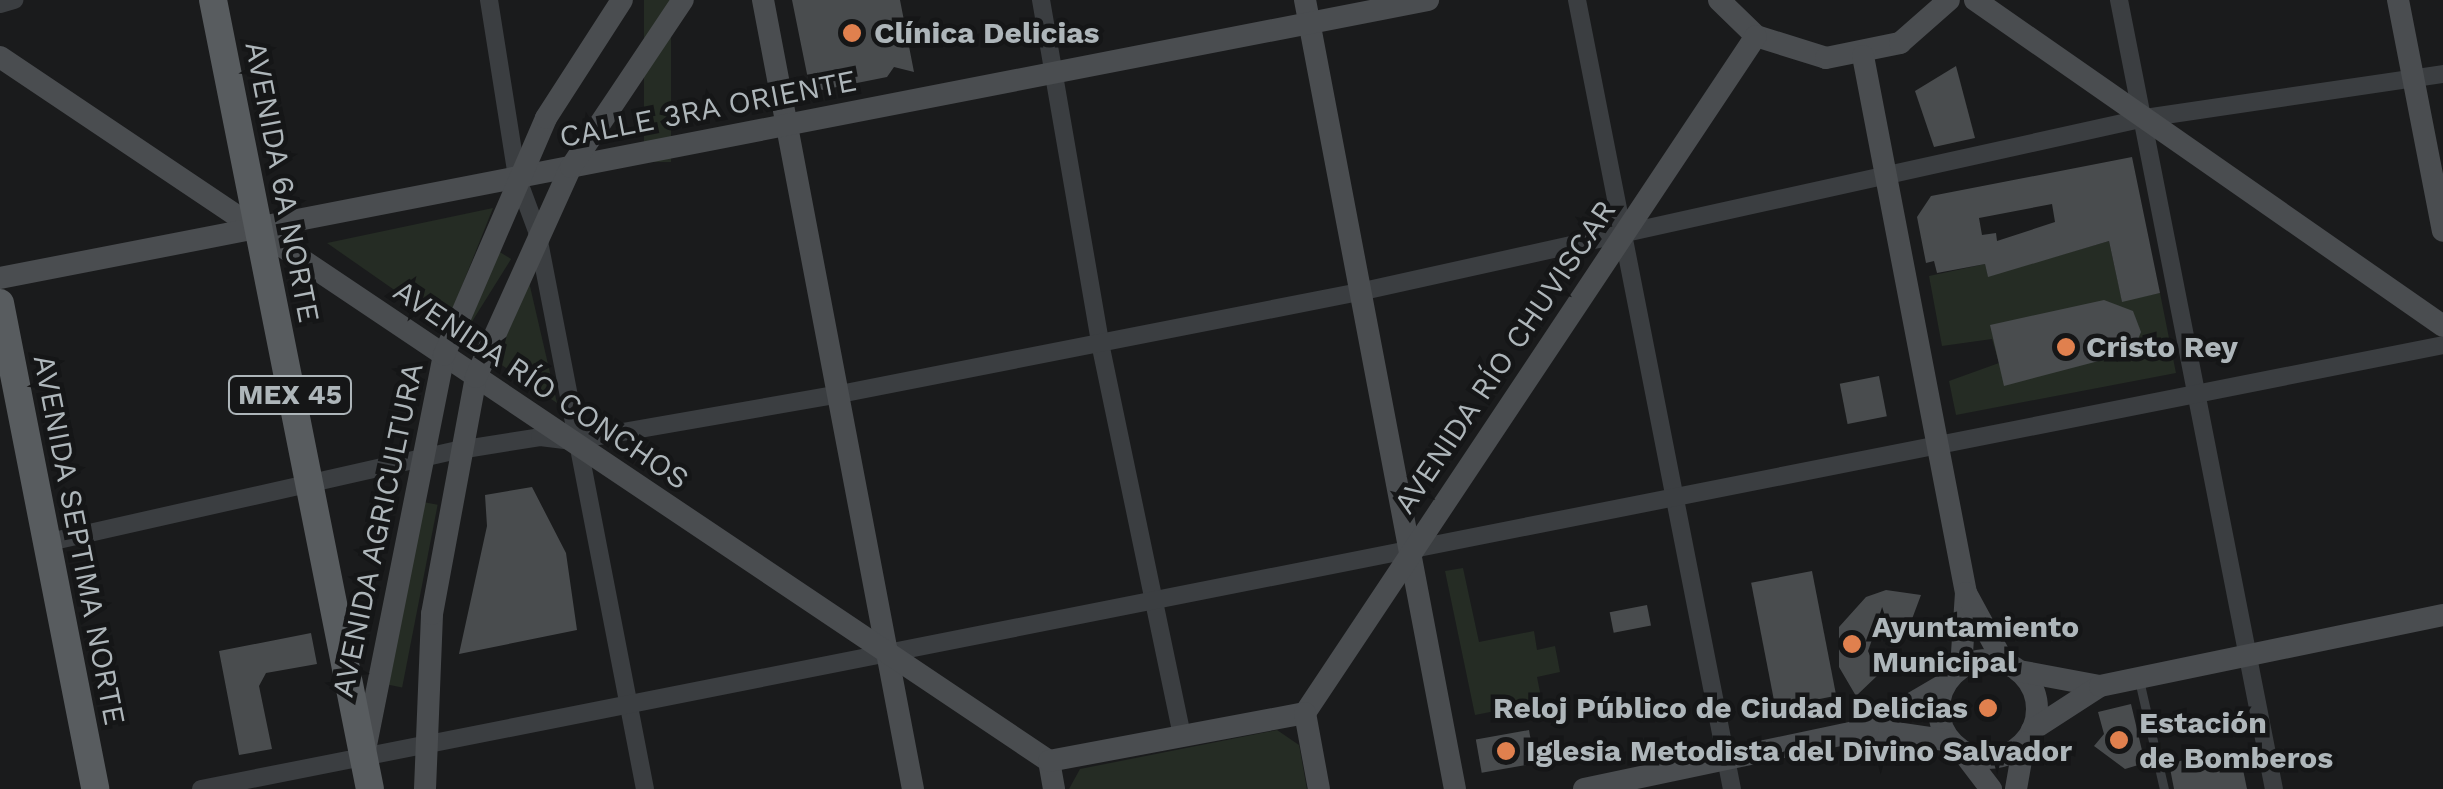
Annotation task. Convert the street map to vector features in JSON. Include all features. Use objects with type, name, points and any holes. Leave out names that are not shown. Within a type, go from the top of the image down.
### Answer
[{"type":"main road","name":"AVENIDA 6A NORTE","points":[[213,0],[370,789]]},
{"type":"main road","name":"AVENIDA AGRICULTURA","points":[[364,756],[417,462],[444,355],[517,177],[622,0]]},
{"type":"main road","points":[[424,789],[423,742],[432,614],[476,377],[536,231],[572,167],[684,0]]},
{"type":"main road","points":[[763,0],[835,395],[914,789]]},
{"type":"main road","name":"CALLE 3RA ORIENTE","points":[[0,278],[258,231],[1055,72],[1307,12],[1428,0]]},
{"type":"main road","points":[[1720,0],[1756,36],[1808,55],[1863,56],[1900,43],[1949,0]]},
{"type":"main road","points":[[1975,0],[2443,326]]},
{"type":"main road","points":[[2398,0],[2443,230]]},
{"type":"main road","points":[[1307,12],[1359,292],[1413,550],[1455,789]]},
{"type":"main road","name":"AVENIDA RÍO CHUVISCAR","points":[[1304,713],[1756,36]]},
{"type":"main road","points":[[1863,56],[1966,594],[1953,676],[1939,713],[1956,746],[1992,789]]},
{"type":"main road","name":"AVENIDA RÍO CONCHOS","points":[[0,58],[1049,761]]},
{"type":"main road","name":"AVENIDA SEPTIMA NORTE","points":[[0,303],[95,789]]},
{"type":"main road","points":[[1966,594],[2011,667],[2036,698],[2016,789]]},
{"type":"main road","points":[[1868,729],[2001,756],[2100,686],[2443,615]]},
{"type":"main road","points":[[1584,789],[1868,729],[1953,676],[2011,667],[2100,686]]},
{"type":"main road","points":[[1054,789],[1049,761],[1304,713],[1320,789]]},
{"type":"street","points":[[0,4],[14,0]]},
{"type":"street","points":[[488,0],[517,177],[536,231],[571,441],[645,789]]},
{"type":"street","points":[[1041,0],[1100,343],[1182,736]]},
{"type":"street","points":[[1577,0],[1732,789]]},
{"type":"street","points":[[2119,0],[2274,789]]},
{"type":"street","points":[[45,543],[308,489],[460,450],[540,437],[571,441],[835,395],[1359,292],[1886,179],[2145,118],[2443,74]]},
{"type":"street","points":[[201,789],[423,742],[1413,550],[1673,492],[2443,346]]},
{"type":"lane","points":[[2138,677],[2164,789]]},
{"type":"shaded area","points":[[644,0],[671,0],[671,162],[644,162]]},
{"type":"shaded area","points":[[493,208],[446,326],[327,243]]},
{"type":"shaded area","points":[[2109,241],[2122,301],[2160,293],[2176,373],[1956,415],[1949,381],[1999,363],[1992,339],[1942,346],[1929,276],[1985,264],[1988,276]]},
{"type":"shaded area","points":[[495,249],[511,259],[464,335],[448,324]]},
{"type":"shaded area","points":[[529,282],[557,403],[496,361]]},
{"type":"shaded area","points":[[418,501],[438,505],[402,687],[383,684]]},
{"type":"shaded area","points":[[1463,568],[1479,642],[1534,631],[1537,650],[1555,646],[1560,672],[1537,677],[1542,702],[1475,715],[1445,571]]},
{"type":"shaded area","points":[[1277,730],[1299,745],[1307,789],[1069,789],[1080,769]]},
{"type":"building","name":"Clínica Delicias","points":[[792,0],[900,0],[914,72],[894,67],[887,77],[822,90],[808,79]]},
{"type":"building","points":[[1956,66],[1975,138],[1934,147],[1915,91]]},
{"type":"building","points":[[2132,157],[2160,293],[2122,302],[2109,241],[1988,277],[1985,264],[1937,273],[1934,261],[1926,263],[1917,217],[1931,196]],"holes":[[[2052,204],[2055,222],[1997,241],[1996,233],[1982,235],[1979,218]]]},
{"type":"building","name":"Cristo Rey","points":[[2104,300],[2133,311],[2141,332],[2133,352],[2004,386],[1990,325]]},
{"type":"building","points":[[1879,376],[1887,416],[1848,424],[1840,384]]},
{"type":"building","points":[[532,487],[566,553],[577,630],[459,654],[487,526],[485,495]]},
{"type":"building","points":[[1812,571],[1836,696],[1775,707],[1751,583]]},
{"type":"building","name":"Ayuntamiento Municipal","points":[[1886,590],[1921,595],[1909,627],[1889,624],[1874,634],[1868,651],[1878,675],[1856,696],[1839,667],[1839,627],[1866,597]]},
{"type":"building","points":[[1647,605],[1651,626],[1614,633],[1610,612]]},
{"type":"building","points":[[311,633],[317,664],[266,673],[259,686],[272,749],[239,755],[219,651]]},
{"type":"building","name":"Estación de Bomberos","points":[[2131,704],[2145,763],[2125,769],[2094,746],[2104,734],[2098,712]]},
{"type":"building","name":"Iglesia Metodista del Divino Salvador","points":[[1529,730],[1535,763],[1482,773],[1476,739]]},
{"type":"building","points":[[2239,750],[2247,789],[2174,789],[2169,763]]},
{"type":"place","name":"Clínica Delicias","points":[[852,33]]},
{"type":"place","name":"Cristo Rey","points":[[2066,347]]},
{"type":"place","name":"Ayuntamiento Municipal","points":[[1852,644]]},
{"type":"place","name":"Reloj Público de Ciudad Delicias","points":[[1988,708]]},
{"type":"place","name":"Estación de Bomberos","points":[[2119,740]]},
{"type":"place","name":"Iglesia Metodista del Divino Salvador","points":[[1506,751]]}]
